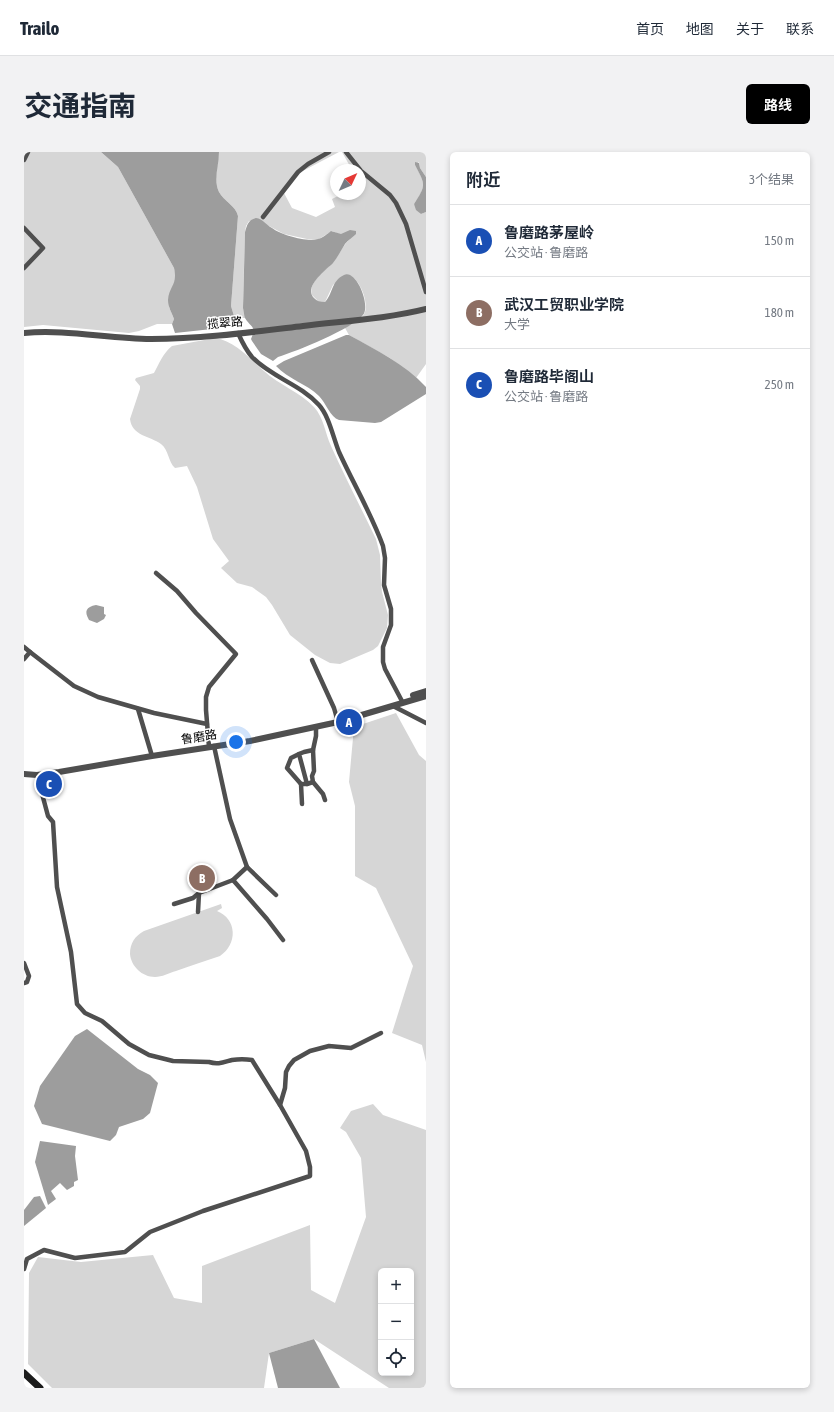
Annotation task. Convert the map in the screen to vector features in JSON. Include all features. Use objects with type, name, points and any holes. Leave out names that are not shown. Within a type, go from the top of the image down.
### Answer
[{"type":"main road","points":[[24,1373],[40,1388]]},
{"type":"main road","points":[[24,1379],[33,1388]]},
{"type":"street","points":[[24,160],[28,152]]},
{"type":"street","points":[[263,217],[298,172],[308,164],[329,152]]},
{"type":"street","points":[[346,152],[361,171],[390,195],[396,203],[406,224],[426,292]]},
{"type":"street","points":[[24,228],[43,248],[24,268]]},
{"type":"street","name":"揽翠路","points":[[24,333],[52,332],[150,339],[238,333],[405,314],[426,309]]},
{"type":"street","points":[[238,333],[244,346],[253,358],[311,397],[322,409],[327,418],[338,450],[383,546],[386,558],[384,585],[390,609],[391,625],[383,648],[383,662],[385,669],[402,701]]},
{"type":"street","points":[[156,573],[177,591],[236,654],[210,685],[206,697],[207,724],[230,819],[248,867],[276,895]]},
{"type":"street","points":[[24,647],[74,686],[98,697],[154,713],[207,724]]},
{"type":"street","points":[[24,659],[30,652]]},
{"type":"street","points":[[312,660],[334,708],[338,722]]},
{"type":"street","name":"鲁磨路","points":[[375,711],[426,691]]},
{"type":"street","name":"鲁磨路","points":[[24,774],[59,772],[250,741],[338,722],[393,706],[402,701],[426,696]]},
{"type":"street","points":[[393,706],[426,723]]},
{"type":"street","points":[[138,708],[152,756]]},
{"type":"street","points":[[316,727],[313,750],[313,782],[323,794],[325,800]]},
{"type":"street","points":[[302,804],[301,784],[288,768],[288,762],[291,758],[299,754],[313,750]]},
{"type":"street","points":[[299,754],[307,784]]},
{"type":"street","points":[[24,1269],[27,1259],[44,1250],[75,1258],[125,1252],[150,1232],[203,1211],[310,1176],[310,1167],[306,1151],[252,1060],[233,1060],[223,1063],[213,1063],[173,1061],[149,1055],[129,1044],[102,1021],[85,1013],[80,1008],[76,1000],[71,952],[56,887],[53,822],[48,816],[36,774]]},
{"type":"street","points":[[301,784],[313,782]]},
{"type":"street","points":[[174,904],[193,898],[200,893],[233,880],[248,867]]},
{"type":"street","points":[[233,880],[267,919],[282,940]]},
{"type":"street","points":[[198,912],[200,893]]},
{"type":"street","points":[[24,963],[29,976],[27,982],[24,983]]},
{"type":"street","points":[[280,1105],[285,1088],[286,1072],[294,1060],[310,1051],[329,1046],[351,1048],[381,1033]]},
{"type":"shaded area","points":[[24,152],[101,152],[118,167],[174,268],[176,276],[169,296],[169,307],[174,319],[172,324],[157,324],[129,333],[43,325],[24,327]]},
{"type":"shaded area","points":[[101,152],[219,152],[216,177],[217,187],[221,195],[235,209],[238,216],[231,306],[234,318],[212,329],[175,333],[172,324],[174,319],[169,308],[168,300],[175,278],[174,268],[118,167]]},
{"type":"shaded area","points":[[219,152],[339,152],[299,173],[284,193],[292,208],[316,217],[335,207],[332,200],[366,200],[366,164],[349,164],[342,152],[426,152],[426,177],[420,168],[419,162],[415,165],[423,181],[423,185],[421,193],[414,204],[421,214],[426,212],[426,364],[416,378],[390,358],[349,335],[345,328],[364,315],[366,307],[364,295],[354,278],[345,275],[333,285],[325,302],[319,302],[312,295],[311,290],[315,281],[338,256],[345,244],[350,239],[332,231],[319,239],[307,239],[284,234],[269,226],[249,221],[245,232],[243,301],[245,318],[234,318],[231,306],[238,216],[235,209],[219,192],[216,182]]},
{"type":"shaded area","points":[[415,162],[419,163],[420,168],[426,177],[426,212],[421,214],[416,210],[414,204],[421,193],[423,185]]},
{"type":"shaded area","points":[[256,218],[276,231],[307,240],[320,238],[331,231],[341,234],[350,230],[356,231],[356,234],[345,244],[333,263],[313,284],[311,294],[316,300],[325,302],[330,295],[334,284],[344,275],[349,275],[357,282],[364,296],[365,310],[363,315],[348,327],[310,345],[278,357],[273,361],[261,354],[251,339],[253,329],[245,318],[243,308],[245,232],[250,221]]},
{"type":"shaded area","points":[[349,335],[400,364],[426,387],[426,394],[381,422],[375,423],[339,420],[333,416],[319,396],[281,371],[276,366],[284,361]]},
{"type":"shaded area","points":[[215,338],[235,346],[270,376],[308,402],[314,407],[320,416],[331,446],[376,539],[380,555],[382,592],[388,615],[387,628],[378,646],[373,650],[340,664],[330,663],[315,655],[290,635],[266,597],[252,587],[237,583],[221,568],[229,561],[213,539],[197,487],[187,466],[175,468],[161,444],[142,435],[131,425],[130,419],[140,389],[140,386],[135,380],[136,378],[154,373],[164,355],[172,346]]},
{"type":"shaded area","points":[[96,605],[104,607],[104,614],[106,615],[104,619],[97,623],[89,620],[86,612],[88,608]]},
{"type":"shaded area","points":[[396,713],[419,755],[426,761],[426,1062],[422,1045],[392,1033],[413,966],[376,888],[355,876],[355,806],[349,782],[354,727]]},
{"type":"shaded area","points":[[221,904],[222,908],[217,911],[224,915],[228,920],[233,932],[230,945],[220,956],[158,977],[150,977],[142,973],[132,963],[130,954],[131,946],[134,940],[144,931]]},
{"type":"shaded area","points":[[87,1029],[138,1069],[150,1075],[158,1083],[150,1113],[143,1119],[119,1127],[116,1135],[110,1141],[42,1124],[34,1106],[40,1086],[75,1036]]},
{"type":"shaded area","points":[[373,1104],[383,1115],[426,1130],[426,1388],[389,1388],[314,1339],[269,1353],[264,1388],[52,1388],[28,1364],[29,1273],[38,1257],[81,1262],[153,1255],[174,1298],[202,1303],[202,1266],[310,1225],[311,1290],[335,1303],[366,1217],[361,1158],[346,1132],[340,1128],[351,1111]]},
{"type":"shaded area","points":[[40,1141],[76,1146],[75,1156],[78,1180],[74,1182],[74,1186],[67,1190],[60,1183],[51,1191],[56,1199],[48,1205],[35,1162]]},
{"type":"shaded area","points":[[40,1196],[46,1208],[24,1226],[24,1210],[34,1197]]},
{"type":"shaded area","points":[[314,1339],[340,1388],[278,1388],[269,1353]]},
{"type":"place","name":"鲁磨路茅屋岭","points":[[349,722]]},
{"type":"place","name":"鲁磨路毕阁山","points":[[49,784]]},
{"type":"place","name":"武汉工贸职业学院","points":[[202,878]]}]
